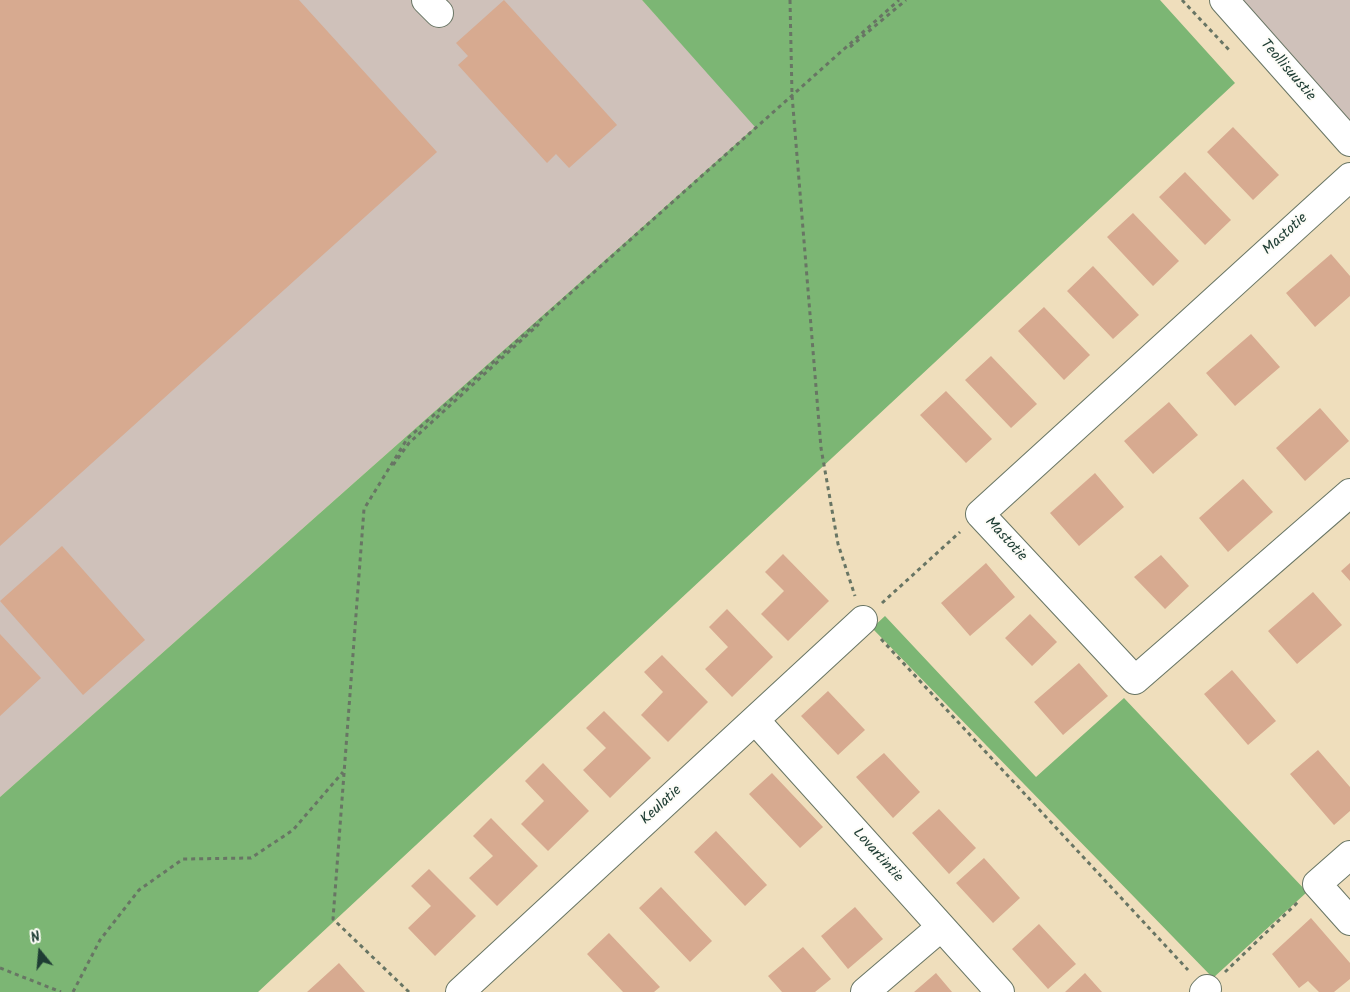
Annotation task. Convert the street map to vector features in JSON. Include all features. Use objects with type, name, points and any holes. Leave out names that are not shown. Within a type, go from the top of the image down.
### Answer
[{"type":"street","name":"Teollisuustie","points":[[1224,0],[1350,142]]},
{"type":"street","name":"Mastotie","points":[[1350,177],[980,514],[1135,680],[1350,492]]},
{"type":"street","name":"Keulatie","points":[[460,992],[863,620]]},
{"type":"street","name":"Lovartintie","points":[[755,720],[1000,992]]},
{"type":"street","points":[[1350,855],[1316,884],[1350,921]]},
{"type":"street","points":[[865,992],[941,927]]},
{"type":"path","points":[[790,0],[792,95],[821,448],[838,544],[863,620],[1205,991],[1316,884]]},
{"type":"path","points":[[408,992],[333,919],[364,509],[407,440],[756,126],[900,0]]},
{"type":"path","points":[[792,95],[906,0]]},
{"type":"path","points":[[863,620],[980,514]]},
{"type":"path","points":[[73,992],[100,940],[139,890],[183,858],[251,858],[294,830],[344,771]]},
{"type":"path","points":[[0,968],[61,992]]},
{"type":"shaded area","points":[[0,0],[642,0],[756,126],[0,797]]},
{"type":"shaded area","points":[[1231,0],[1350,0],[1350,131]]},
{"type":"green space","points":[[642,0],[1160,0],[1235,83],[258,992],[0,992],[0,797],[755,127]]},
{"type":"green space","points":[[885,616],[1036,777],[1124,698],[1307,892],[1213,978],[872,628]]},
{"type":"building","points":[[0,0],[299,0],[437,152],[0,546]]},
{"type":"building","points":[[504,0],[617,125],[569,168],[556,154],[547,163],[458,65],[468,56],[456,43]]},
{"type":"building","points":[[1233,127],[1279,175],[1253,200],[1207,152]]},
{"type":"building","points":[[1185,172],[1231,220],[1205,245],[1159,197]]},
{"type":"building","points":[[1133,213],[1179,261],[1153,286],[1107,237]]},
{"type":"building","points":[[1331,254],[1350,276],[1350,296],[1315,327],[1286,293]]},
{"type":"building","points":[[1093,266],[1139,315],[1113,339],[1067,291]]},
{"type":"building","points":[[1044,307],[1090,355],[1064,380],[1018,331]]},
{"type":"building","points":[[1251,334],[1280,367],[1235,406],[1206,373]]},
{"type":"building","points":[[991,356],[1037,404],[1011,428],[965,380]]},
{"type":"building","points":[[946,391],[992,439],[966,463],[920,415]]},
{"type":"building","points":[[1169,402],[1198,435],[1153,474],[1124,441]]},
{"type":"building","points":[[1320,408],[1349,441],[1305,481],[1276,448]]},
{"type":"building","points":[[1095,473],[1124,507],[1079,546],[1050,513]]},
{"type":"building","points":[[1243,479],[1273,512],[1228,552],[1199,518]]},
{"type":"building","points":[[62,546],[145,640],[83,695],[0,601]]},
{"type":"building","points":[[783,554],[829,601],[788,641],[761,614],[784,591],[765,572]]},
{"type":"building","points":[[1161,555],[1189,586],[1165,609],[1134,577]]},
{"type":"building","points":[[986,563],[1015,597],[970,636],[941,603]]},
{"type":"building","points":[[1350,563],[1350,581],[1341,571]]},
{"type":"building","points":[[1313,592],[1342,625],[1297,664],[1268,631]]},
{"type":"building","points":[[727,609],[773,657],[732,697],[705,669],[728,647],[709,627]]},
{"type":"building","points":[[1030,614],[1057,642],[1032,666],[1005,638]]},
{"type":"building","points":[[0,634],[41,678],[0,716]]},
{"type":"building","points":[[662,655],[708,702],[668,742],[641,715],[663,692],[644,672]]},
{"type":"building","points":[[1079,663],[1108,696],[1063,735],[1034,702]]},
{"type":"building","points":[[1232,670],[1276,721],[1248,745],[1204,694]]},
{"type":"building","points":[[828,691],[865,730],[838,755],[801,716]]},
{"type":"building","points":[[604,711],[651,758],[610,798],[583,770],[606,748],[586,728]]},
{"type":"building","points":[[1318,750],[1350,787],[1350,811],[1334,825],[1290,774]]},
{"type":"building","points":[[884,753],[920,792],[893,818],[856,777]]},
{"type":"building","points":[[543,763],[589,811],[548,851],[521,824],[544,801],[525,781]]},
{"type":"building","points":[[772,773],[823,827],[800,848],[749,794]]},
{"type":"building","points":[[939,809],[976,848],[949,874],[912,833]]},
{"type":"building","points":[[491,818],[538,866],[497,906],[469,878],[493,856],[473,836]]},
{"type":"building","points":[[716,831],[767,885],[745,906],[694,852]]},
{"type":"building","points":[[984,858],[1020,898],[993,923],[956,883]]},
{"type":"building","points":[[429,869],[476,916],[435,956],[408,928],[431,906],[411,886]]},
{"type":"building","points":[[661,887],[712,941],[690,962],[639,908]]},
{"type":"building","points":[[855,907],[883,939],[848,969],[821,936]]},
{"type":"building","points":[[1311,918],[1350,963],[1350,979],[1334,992],[1319,992],[1308,981],[1299,988],[1272,954]]},
{"type":"building","points":[[1039,924],[1076,964],[1048,989],[1012,949]]},
{"type":"building","points":[[609,933],[660,987],[654,992],[623,992],[587,954]]},
{"type":"building","points":[[803,947],[831,979],[815,992],[782,992],[768,976]]},
{"type":"building","points":[[339,963],[365,992],[307,992]]},
{"type":"building","points":[[936,973],[952,992],[914,992]]},
{"type":"building","points":[[1085,973],[1102,992],[1065,992]]}]
